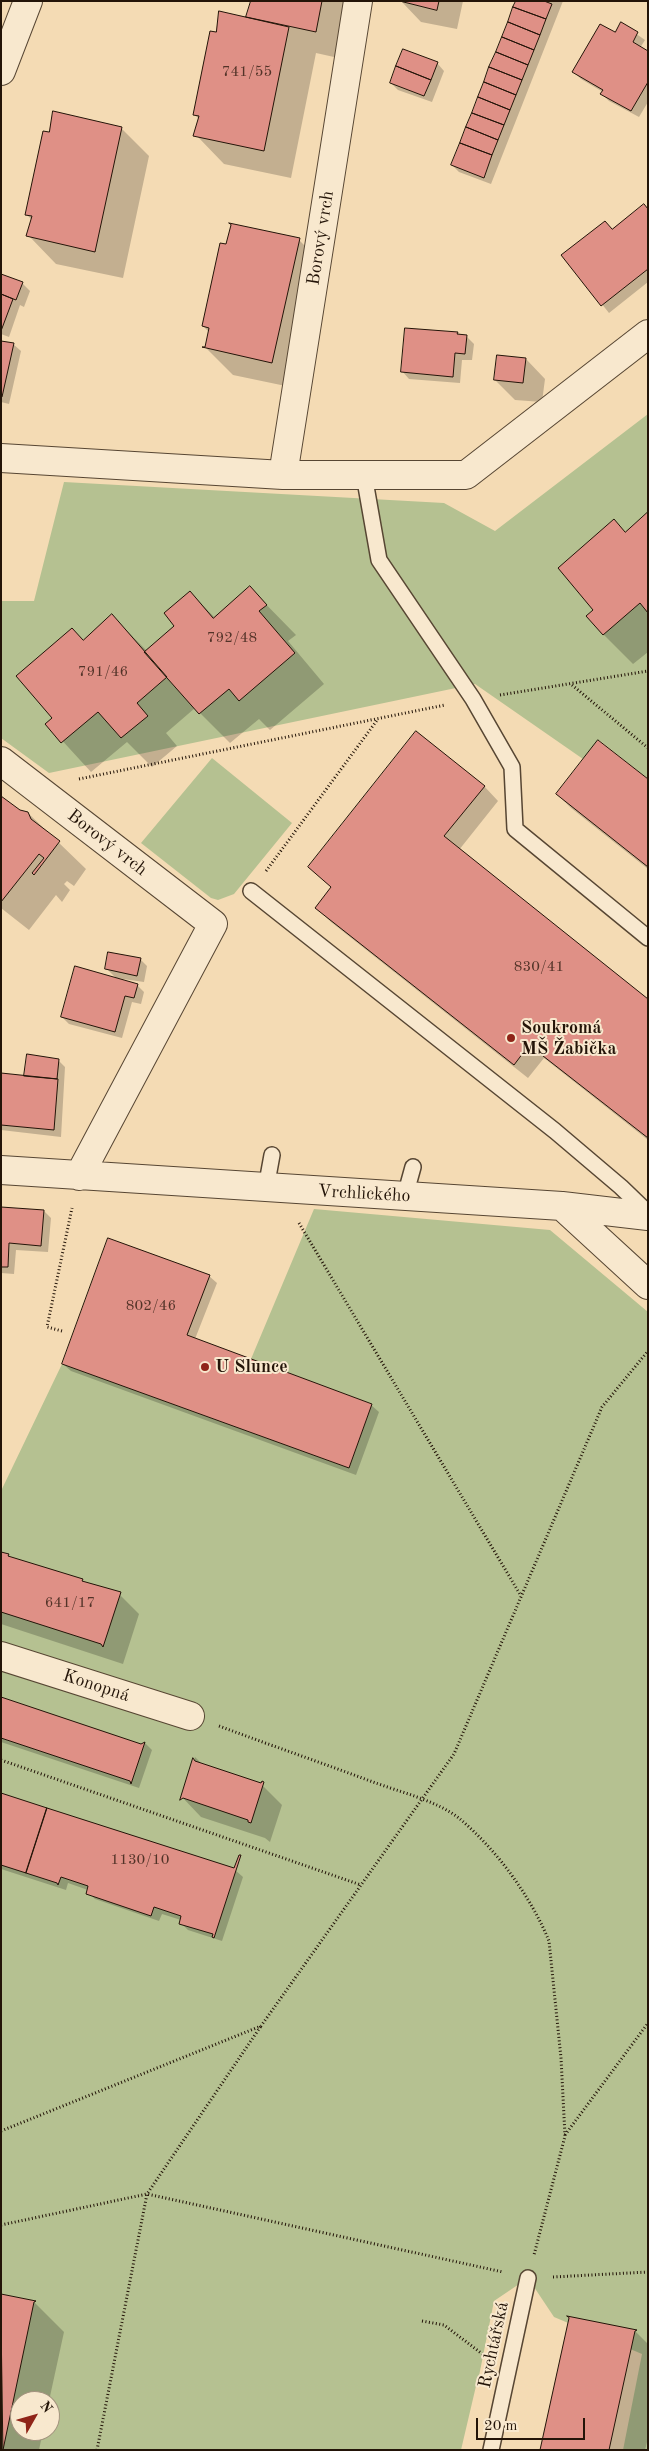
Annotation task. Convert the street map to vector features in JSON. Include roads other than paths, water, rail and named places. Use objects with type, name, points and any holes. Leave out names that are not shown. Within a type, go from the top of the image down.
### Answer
[{"type":"street","points":[[1,71],[28,1]]},
{"type":"street","name":"Borový vrch","points":[[283,475],[358,1]]},
{"type":"street","points":[[1,458],[283,475],[466,475],[648,334]]},
{"type":"street","name":"Borový vrch","points":[[1,762],[213,924],[79,1176]]},
{"type":"street","name":"Vrchlického","points":[[1,1170],[273,1189],[562,1206],[648,1215]]},
{"type":"street","points":[[562,1206],[648,1285]]},
{"type":"street","name":"Konopná","points":[[1,1656],[190,1716]]},
{"type":"lane","points":[[364,474],[379,560],[473,698],[512,767],[515,829],[648,938]]},
{"type":"lane","points":[[251,891],[555,1131],[621,1187],[648,1215]]},
{"type":"lane","points":[[272,1155],[273,1189]]},
{"type":"lane","points":[[405,1196],[413,1167]]},
{"type":"lane","name":"Rychtářská","points":[[491,2450],[528,2278]]},
{"type":"place","name":"Soukromá MŠ Žabička","points":[[511,1038]]},
{"type":"place","name":"U Slunce","points":[[205,1367]]}]
